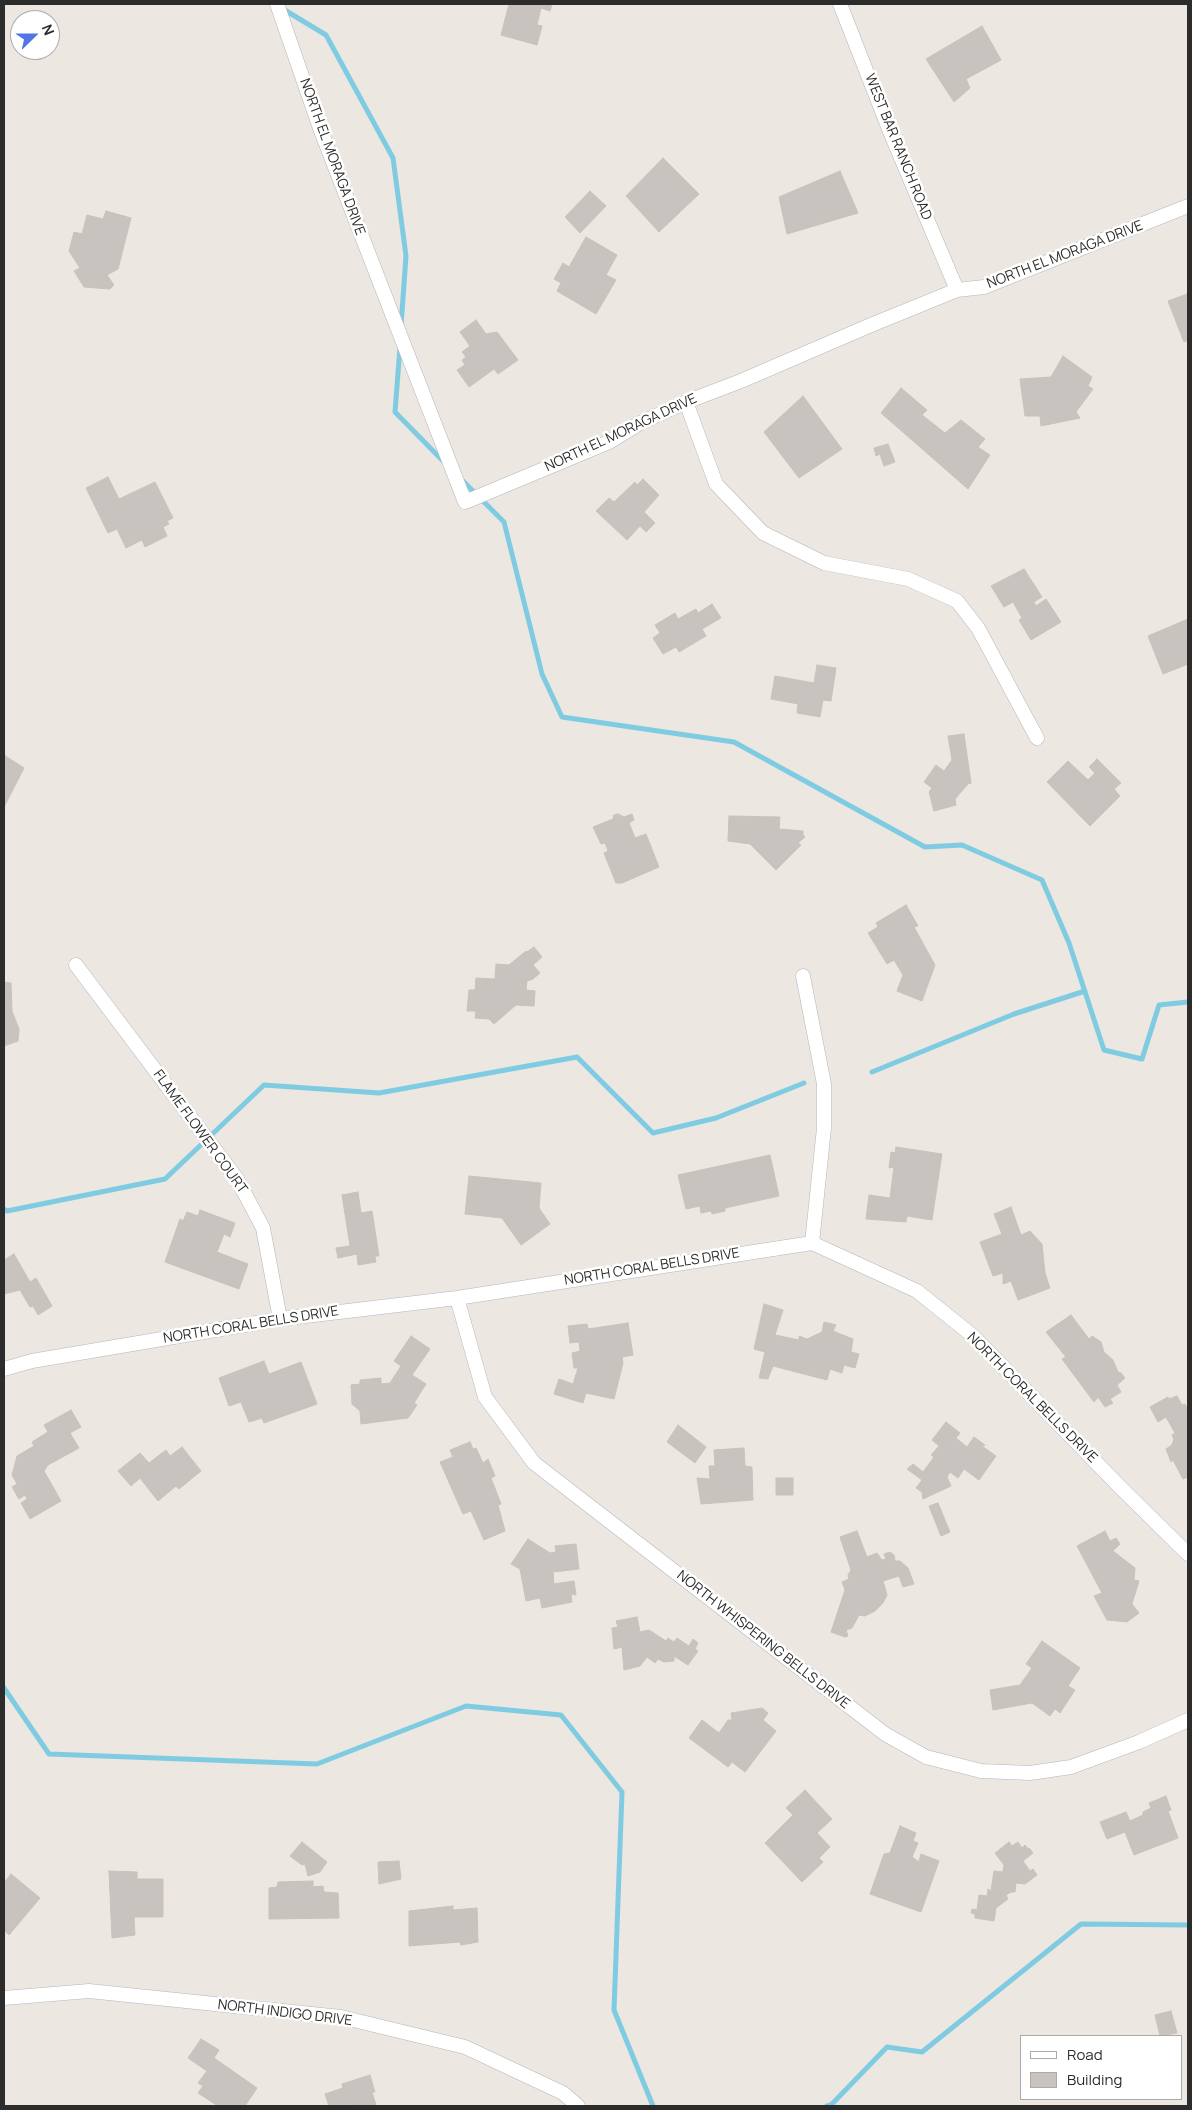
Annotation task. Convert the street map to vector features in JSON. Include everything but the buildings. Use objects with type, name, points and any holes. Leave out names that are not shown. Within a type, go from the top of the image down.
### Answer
[{"type":"street","name":"NORTH EL MORAGA DRIVE","points":[[276,4],[321,131],[465,502],[609,442],[640,423],[686,402],[741,381],[957,290],[984,287],[1188,206]]},
{"type":"street","name":"WEST BAR RANCH ROAD","points":[[840,4],[891,134],[957,290]]},
{"type":"street","points":[[686,402],[716,484],[763,533],[824,563],[908,579],[958,601],[978,628],[1037,738]]},
{"type":"street","name":"FLAME FLOWER COURT","points":[[76,965],[238,1178],[263,1228],[280,1319]]},
{"type":"street","points":[[803,976],[824,1084],[824,1128],[812,1242]]},
{"type":"street","name":"NORTH CORAL BELLS DRIVE","points":[[4,1369],[32,1361],[280,1319],[457,1298],[812,1242],[917,1292],[973,1336],[1188,1554]]},
{"type":"street","name":"NORTH WHISPERING BELLS DRIVE","points":[[457,1298],[485,1397],[534,1463],[885,1734],[926,1757],[981,1771],[1030,1773],[1071,1767],[1139,1742],[1188,1720]]},
{"type":"street","name":"NORTH INDIGO DRIVE","points":[[4,1998],[89,1991],[341,2017],[465,2047],[563,2093],[578,2106]]},
{"type":"waterway","points":[[283,9],[326,35],[393,158],[406,256],[401,326]]},
{"type":"waterway","points":[[400,347],[395,412],[445,463]]},
{"type":"waterway","points":[[461,479],[504,522],[542,674],[562,717],[734,742],[925,847],[962,845],[1042,880],[1069,943],[1104,1050],[1142,1059],[1159,1005],[1188,1002]]},
{"type":"waterway","points":[[872,1072],[1014,1014],[1085,991]]},
{"type":"waterway","points":[[4,1209],[7,1211],[165,1179],[264,1085],[379,1093],[577,1057],[653,1133],[716,1118],[804,1083]]},
{"type":"waterway","points":[[4,1688],[49,1754],[317,1764],[466,1706],[561,1715],[622,1792],[614,2010],[653,2106]]},
{"type":"waterway","points":[[827,2106],[831,2105],[887,2047],[922,2052],[1081,1924],[1188,1925]]}]
